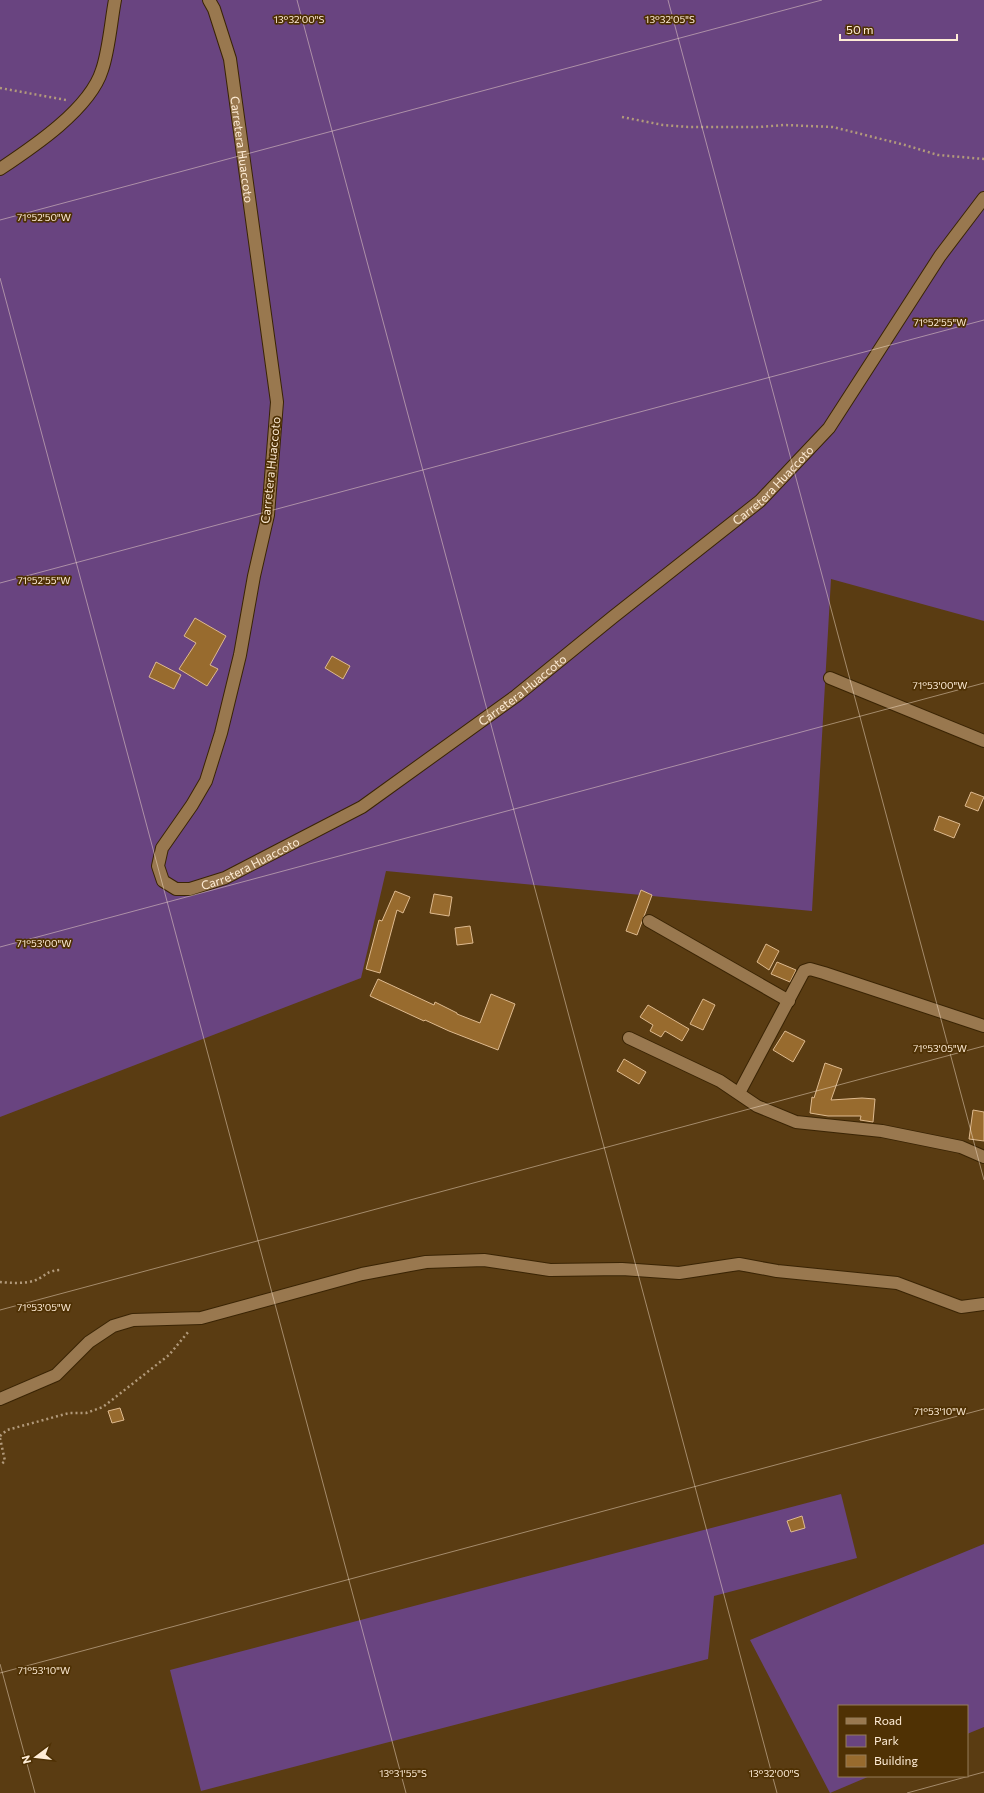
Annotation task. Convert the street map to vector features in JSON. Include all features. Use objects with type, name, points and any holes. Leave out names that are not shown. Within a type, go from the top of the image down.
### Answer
[{"type":"street","points":[[0,169],[50,133],[81,103],[93,87],[102,70],[115,0]]},
{"type":"street","name":"Carretera Huaccoto","points":[[209,0],[214,9],[230,59],[277,402],[268,515],[254,576],[240,655],[221,733],[206,781],[192,805],[162,848],[158,866],[163,881],[176,889],[190,889],[225,878],[362,807],[516,696],[760,501],[829,428],[940,256],[984,198]]},
{"type":"street","points":[[830,678],[984,741]]},
{"type":"street","points":[[649,921],[789,1001]]},
{"type":"street","points":[[739,1093],[804,971],[810,969],[984,1026]]},
{"type":"street","points":[[629,1038],[720,1081],[757,1106],[796,1122],[882,1131],[961,1147],[984,1157]]},
{"type":"street","points":[[0,1399],[56,1375],[90,1342],[113,1326],[133,1320],[201,1318],[362,1274],[426,1262],[484,1260],[550,1270],[622,1269],[679,1273],[739,1264],[777,1271],[898,1282],[961,1306],[984,1304]]},
{"type":"path","points":[[0,88],[81,103]]},
{"type":"path","points":[[622,117],[663,125],[688,127],[759,127],[784,125],[833,127],[938,155],[984,159]]},
{"type":"path","points":[[0,1282],[9,1283],[35,1280],[50,1271],[60,1270]]},
{"type":"path","points":[[0,1465],[5,1461],[0,1437],[7,1430],[69,1414],[86,1413],[102,1407],[169,1355],[201,1318]]},
{"type":"green space","points":[[0,0],[984,0],[984,621],[831,579],[812,911],[386,871],[361,978],[0,1117]]},
{"type":"green space","points":[[841,1494],[857,1558],[714,1596],[708,1659],[201,1791],[170,1670]]},
{"type":"green space","points":[[984,1544],[984,1727],[968,1734],[968,1705],[838,1705],[838,1777],[868,1777],[830,1793],[750,1640]]},
{"type":"building","points":[[195,618],[226,636],[210,665],[218,669],[207,686],[179,669],[196,643],[184,636]]},
{"type":"building","points":[[332,656],[350,666],[343,679],[325,668]]},
{"type":"building","points":[[156,662],[181,675],[174,689],[149,677]]},
{"type":"building","points":[[971,792],[984,797],[978,811],[965,806]]},
{"type":"building","points":[[939,816],[960,824],[954,838],[934,830]]},
{"type":"building","points":[[641,890],[652,895],[637,935],[626,931]]},
{"type":"building","points":[[395,891],[410,897],[403,913],[397,910],[380,973],[366,969],[379,920],[382,921]]},
{"type":"building","points":[[434,894],[452,897],[449,916],[430,913]]},
{"type":"building","points":[[470,926],[473,943],[457,945],[455,928]]},
{"type":"building","points":[[766,944],[779,951],[769,970],[757,962]]},
{"type":"building","points":[[777,962],[796,970],[790,982],[771,974]]},
{"type":"building","points":[[378,979],[434,1005],[435,1002],[457,1014],[480,1023],[491,994],[515,1004],[498,1050],[425,1020],[424,1021],[370,996]]},
{"type":"building","points":[[703,999],[715,1005],[703,1030],[690,1024]]},
{"type":"building","points":[[648,1005],[689,1029],[682,1041],[665,1031],[661,1037],[650,1031],[653,1025],[640,1017]]},
{"type":"building","points":[[785,1031],[805,1041],[793,1062],[773,1050]]},
{"type":"building","points":[[624,1059],[646,1072],[639,1084],[617,1071]]},
{"type":"building","points":[[825,1063],[842,1069],[831,1100],[862,1098],[875,1099],[873,1122],[860,1120],[861,1116],[828,1116],[810,1113],[812,1097],[814,1098]]},
{"type":"building","points":[[973,1110],[984,1112],[984,1141],[969,1139]]},
{"type":"building","points":[[120,1408],[124,1420],[112,1423],[108,1411]]},
{"type":"building","points":[[802,1516],[805,1528],[791,1532],[787,1521]]}]
